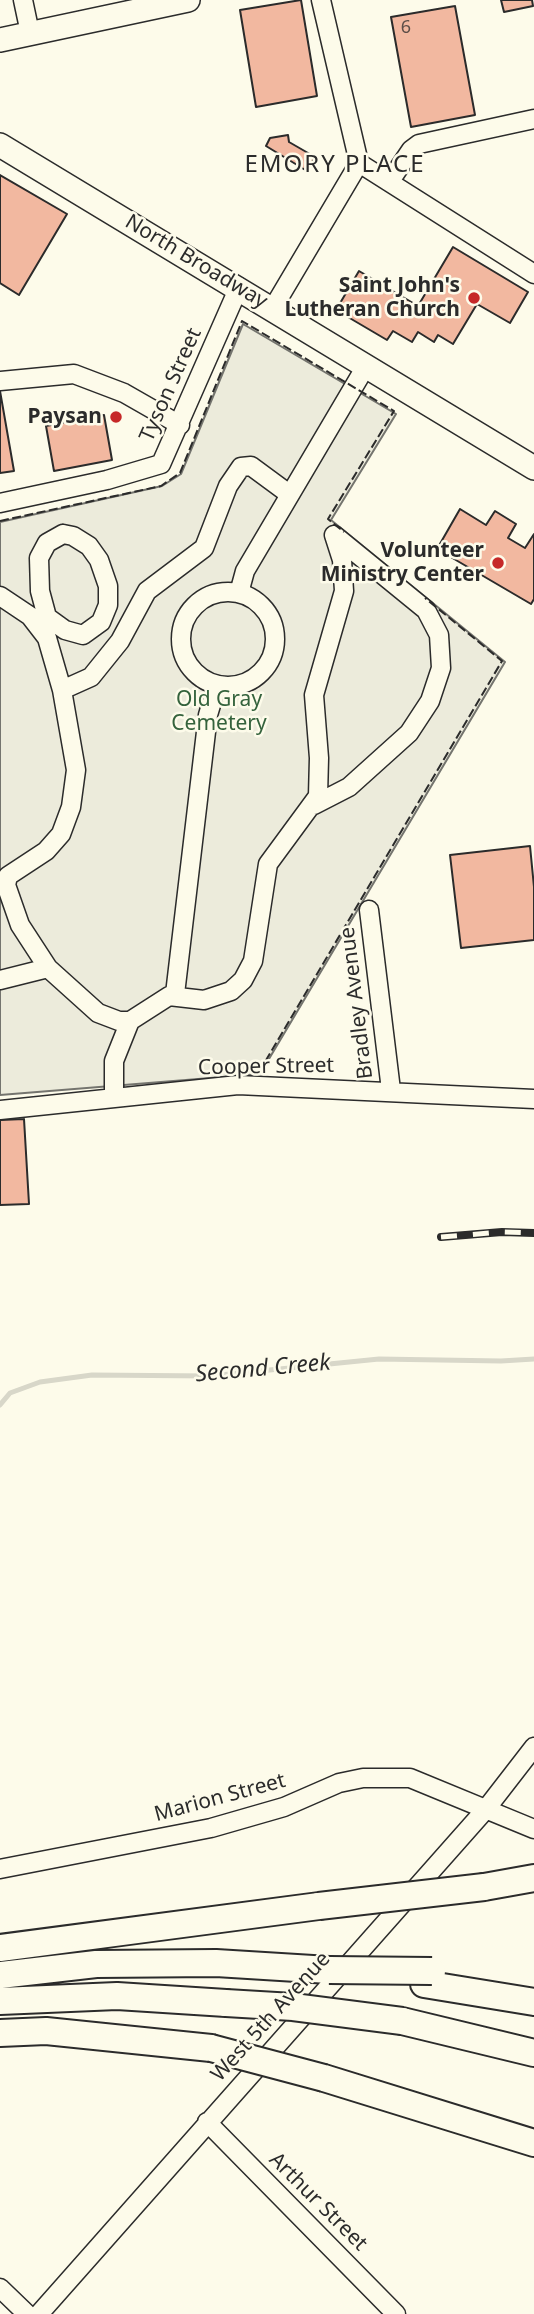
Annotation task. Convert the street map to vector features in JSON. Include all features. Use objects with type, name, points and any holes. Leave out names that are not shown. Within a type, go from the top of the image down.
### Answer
[{"type":"highway","points":[[0,1948],[484,1887],[534,1878]]},
{"type":"highway","points":[[0,1975],[96,1964],[216,1963],[534,1985]]},
{"type":"highway","points":[[428,1978],[534,2001]]},
{"type":"highway","points":[[0,2001],[117,1996],[293,2007],[402,2021],[534,2053]]},
{"type":"highway","points":[[0,2033],[46,2031],[211,2048],[324,2078],[534,2143]]},
{"type":"main road","points":[[0,40],[188,0]]},
{"type":"main road","name":"North Broadway","points":[[0,145],[239,287],[534,468]]},
{"type":"street","points":[[23,0],[30,33]]},
{"type":"street","points":[[273,308],[359,163],[321,0]]},
{"type":"street","points":[[390,181],[411,150],[419,144],[534,119]]},
{"type":"street","points":[[359,163],[534,274]]},
{"type":"street","name":"Tyson Street","points":[[0,503],[147,470],[161,464],[239,287]]},
{"type":"street","points":[[239,593],[245,571],[366,366]]},
{"type":"street","points":[[0,382],[74,374],[124,393],[180,425]]},
{"type":"street","points":[[62,690],[91,677],[120,641],[147,591],[208,542],[228,486],[241,467],[246,464],[289,494]]},
{"type":"street","points":[[0,596],[30,616],[42,621],[74,635],[83,635],[101,622],[107,605],[108,586],[99,560],[89,546],[73,536],[54,537],[40,558],[38,578],[42,621],[62,690],[76,770],[68,819],[57,841],[5,880],[20,925],[48,968],[98,1013],[119,1021],[130,1021],[175,994],[204,1000],[231,991],[243,980],[256,948],[268,864],[298,821],[314,805],[349,787],[409,733],[424,713],[441,668],[439,635],[426,610],[334,535],[342,560],[344,591],[314,695],[320,777],[314,805]]},
{"type":"street","points":[[224,592],[239,593],[263,608],[275,635],[274,650],[258,675],[231,686],[217,685],[192,670],[184,657],[182,628],[188,615],[203,600],[224,592]]},
{"type":"street","points":[[175,994],[208,715],[217,685]]},
{"type":"street","name":"Bradley Avenue","points":[[369,910],[391,1090]]},
{"type":"street","points":[[0,981],[48,968]]},
{"type":"street","points":[[114,1098],[114,1061],[130,1021]]},
{"type":"street","name":"Cooper Street","points":[[0,1110],[238,1085],[391,1090],[534,1099]]},
{"type":"street","name":"West 5th Avenue","points":[[39,2314],[486,1809],[534,1747]]},
{"type":"street","name":"Marion Street","points":[[0,1869],[211,1828],[273,1810],[339,1783],[363,1778],[410,1779],[534,1829]]},
{"type":"street","name":"Arthur Street","points":[[207,2122],[396,2314]]},
{"type":"street","points":[[0,2288],[27,2314]]},
{"type":"green space","name":"Old Gray Cemetery","points":[[243,324],[396,414],[331,520],[505,662],[260,1074],[0,1095],[0,522],[162,486],[181,474]]},
{"type":"building","points":[[301,0],[317,96],[256,107],[240,10]]},
{"type":"building","points":[[501,0],[532,0],[533,6],[504,12]]},
{"type":"building","points":[[455,6],[475,115],[411,127],[391,17]]},
{"type":"building","points":[[288,135],[289,142],[315,157],[307,171],[266,146],[270,138]]},
{"type":"building","points":[[0,175],[67,214],[19,295],[0,283]]},
{"type":"building","name":"Saint John's Lutheran Church","points":[[453,247],[528,292],[510,323],[477,304],[453,344],[438,335],[434,342],[418,332],[412,342],[393,331],[387,340],[336,310],[359,271],[418,306]]},
{"type":"building","points":[[0,391],[14,471],[0,473]]},
{"type":"building","points":[[104,415],[112,460],[54,471],[46,426]]},
{"type":"building","name":"Volunteer Ministry Center","points":[[460,509],[486,525],[495,511],[516,524],[508,538],[525,548],[534,534],[534,599],[531,604],[437,549]]},
{"type":"building","points":[[530,846],[534,887],[534,940],[461,948],[450,855]]},
{"type":"building","points":[[24,1119],[29,1204],[0,1205],[0,1120]]},
{"type":"waterway","name":"Second Creek","points":[[0,1405],[10,1393],[40,1382],[92,1375],[210,1376],[379,1359],[534,1359]]},
{"type":"railway","points":[[441,1237],[502,1232],[534,1233]]},
{"type":"fence","points":[[0,521],[161,486],[180,473],[242,321],[394,411],[328,519],[344,532]]},
{"type":"fence","points":[[259,1072],[502,661],[425,598]]},
{"type":"place","name":"Saint John's Lutheran Church","points":[[474,298]]},
{"type":"place","name":"Paysan","points":[[116,417]]},
{"type":"place","name":"Volunteer Ministry Center","points":[[498,563]]},
{"type":"district","name":"EMORY PLACE","points":[[335,165]]}]
